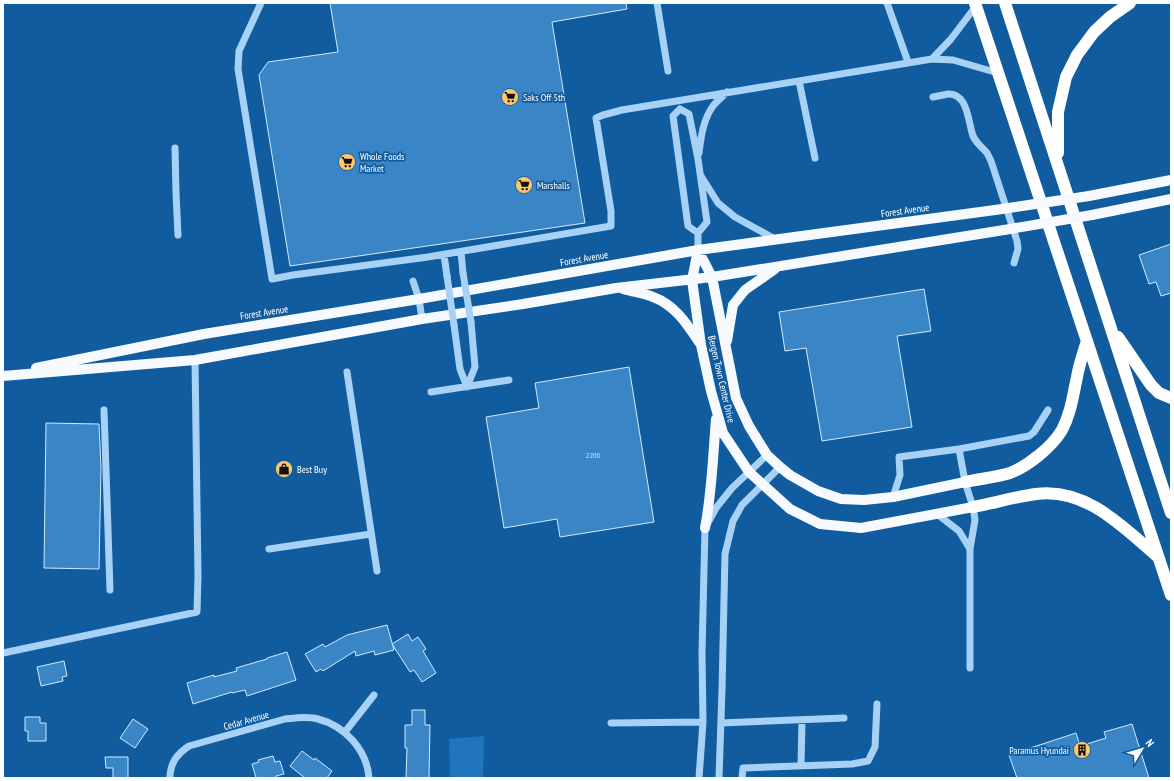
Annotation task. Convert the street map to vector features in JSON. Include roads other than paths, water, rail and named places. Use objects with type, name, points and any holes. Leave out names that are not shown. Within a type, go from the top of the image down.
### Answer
[{"type":"highway","points":[[1005,3],[1171,513]]},
{"type":"highway","points":[[1058,164],[1058,112],[1066,77],[1077,54],[1094,32],[1110,17],[1130,3]]},
{"type":"highway","points":[[975,4],[1171,595]]},
{"type":"highway","points":[[1109,322],[1151,385],[1159,393],[1171,398]]},
{"type":"highway","points":[[965,482],[1009,473],[1034,459],[1049,446],[1062,431],[1073,400],[1077,376],[1087,341]]},
{"type":"highway","points":[[973,507],[1038,494],[1060,494],[1081,500],[1101,510],[1158,557]]},
{"type":"main road","name":"Forest Avenue","points":[[3,375],[204,334],[419,299],[698,250],[995,210],[1089,196],[1171,180]]},
{"type":"main road","name":"Forest Avenue","points":[[3,375],[195,360],[422,319],[616,288],[692,280],[778,267],[1004,230],[1171,199]]},
{"type":"main road","name":"Bergen Town Center Drive","points":[[698,250],[712,277],[736,398],[749,426],[767,455],[780,467],[790,475],[818,491],[841,499],[864,500],[893,497],[965,482]]},
{"type":"main road","name":"Bergen Town Center Drive","points":[[698,250],[692,280],[701,345],[711,391],[723,433],[749,472],[762,485],[790,510],[820,524],[861,528],[973,507]]},
{"type":"main road","points":[[726,347],[733,305],[744,290],[778,267]]},
{"type":"main road","points":[[616,288],[654,297],[673,308],[685,321],[701,345]]},
{"type":"main road","points":[[705,528],[713,472],[717,412]]},
{"type":"street","points":[[261,3],[239,51],[238,69],[272,279],[444,255],[611,226],[611,211],[596,118],[604,115],[622,110],[678,100],[932,59],[953,60],[998,73]]},
{"type":"street","points":[[657,3],[668,72]]},
{"type":"street","points":[[887,3],[908,62]]},
{"type":"street","points":[[932,59],[949,41],[975,4]]},
{"type":"street","points":[[799,81],[815,158]]},
{"type":"street","points":[[698,159],[701,135],[709,113],[726,92]]},
{"type":"street","points":[[933,97],[949,94],[956,95],[961,99],[965,106],[973,136],[987,154],[992,164],[1017,241],[1018,249],[1014,263]]},
{"type":"street","points":[[678,100],[680,109],[689,114],[708,222],[698,234],[698,250]]},
{"type":"street","points":[[680,109],[673,116],[688,226],[698,234]]},
{"type":"street","points":[[175,148],[178,235]]},
{"type":"street","points":[[699,173],[718,203],[735,217],[775,239]]},
{"type":"street","points":[[461,252],[471,322],[474,367],[467,387]]},
{"type":"street","points":[[444,255],[460,369],[467,387]]},
{"type":"street","points":[[414,281],[422,319]]},
{"type":"street","points":[[3,653],[197,612],[198,576],[195,360]]},
{"type":"street","points":[[347,372],[377,571]]},
{"type":"street","points":[[431,392],[509,380]]},
{"type":"street","points":[[104,410],[110,590]]},
{"type":"street","points":[[893,497],[900,475],[899,458],[959,450],[1029,436],[1034,432],[1048,410]]},
{"type":"street","points":[[959,450],[965,482],[973,507],[975,520],[970,549],[970,668]]},
{"type":"street","points":[[699,778],[703,722],[702,653],[705,528],[716,508],[732,488],[767,455]]},
{"type":"street","points":[[719,778],[725,554],[733,521],[742,505],[780,467]]},
{"type":"street","points":[[937,514],[959,531],[970,549]]},
{"type":"street","points":[[269,549],[371,534]]},
{"type":"street","points":[[345,732],[374,695]]},
{"type":"street","points":[[742,778],[743,768],[852,764],[868,762],[875,747],[877,704]]},
{"type":"street","name":"Cedar Avenue","points":[[170,778],[173,761],[189,746],[301,717],[317,719],[332,724],[345,732],[358,746],[366,761],[369,778]]},
{"type":"street","points":[[721,723],[844,718]]},
{"type":"street","points":[[801,766],[802,720]]},
{"type":"street","points":[[611,723],[703,722]]},
{"type":"place","name":"Saks Off 5th","points":[[510,97]]},
{"type":"place","name":"Whole Foods Market","points":[[347,162]]},
{"type":"place","name":"Marshalls","points":[[524,185]]},
{"type":"place","name":"Best Buy","points":[[284,469]]},
{"type":"place","name":"Paramus Hyundai","points":[[1082,750]]}]
